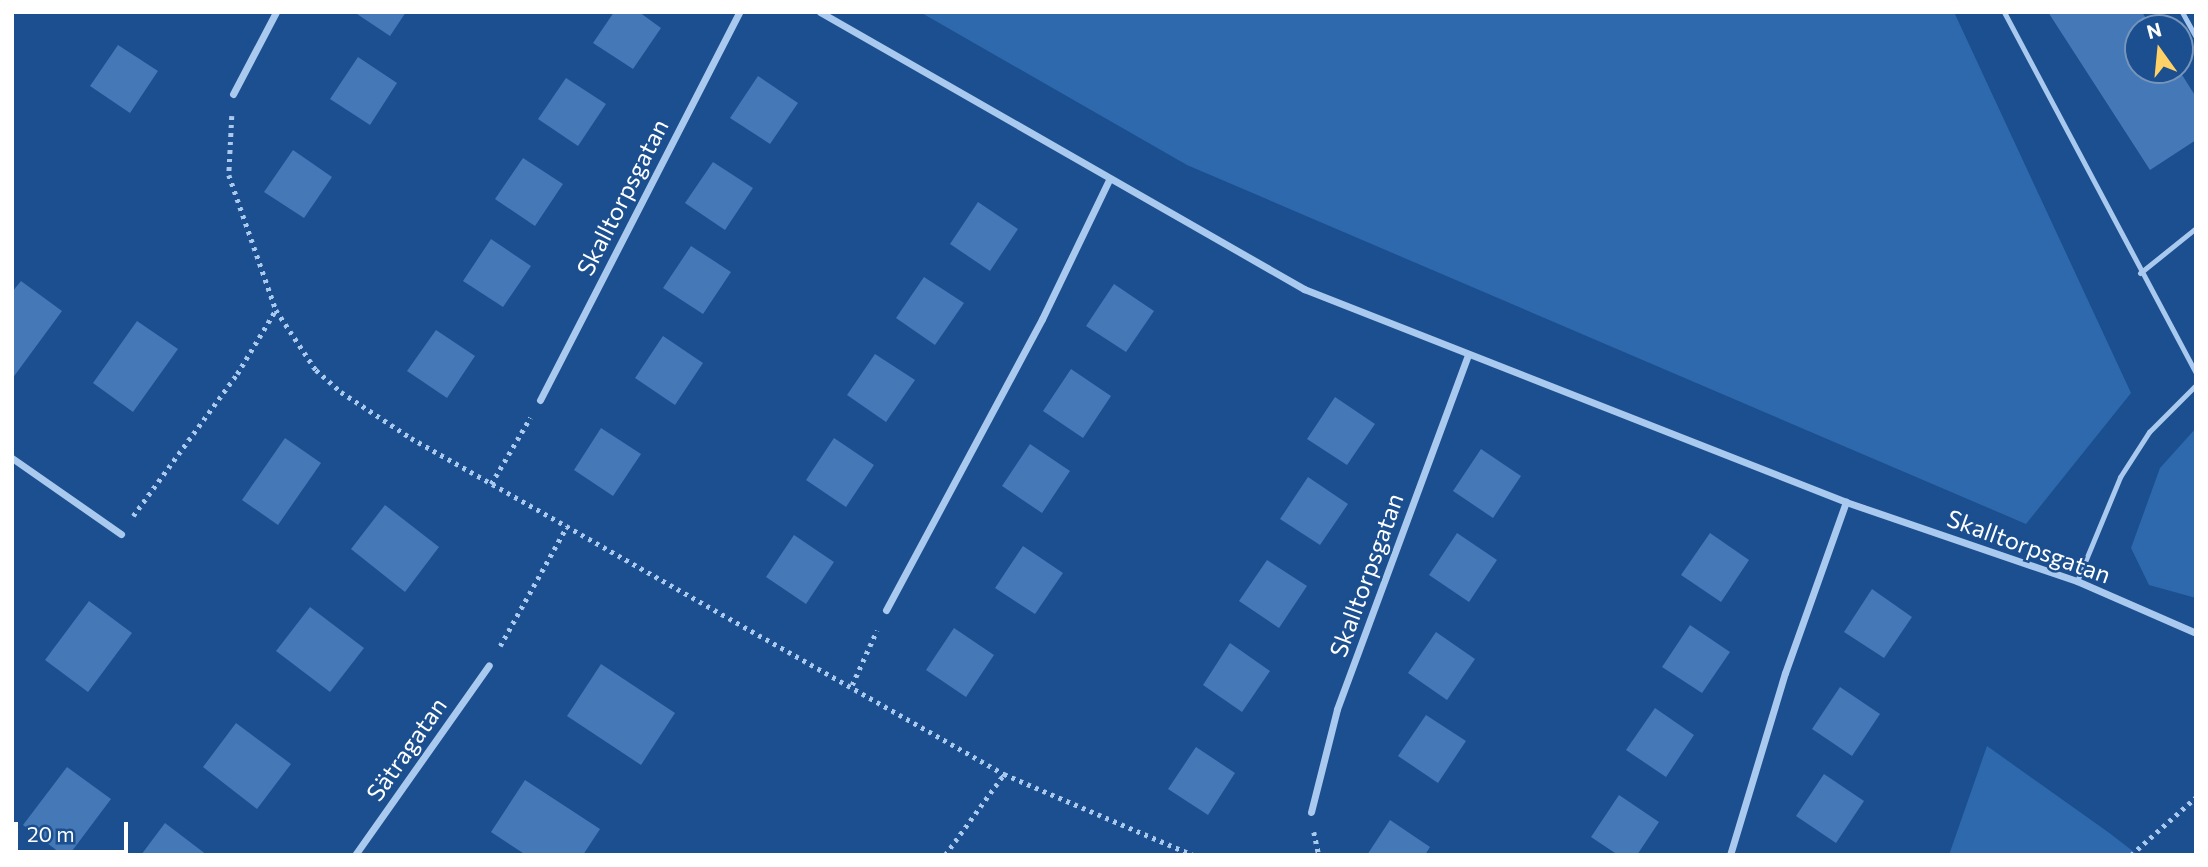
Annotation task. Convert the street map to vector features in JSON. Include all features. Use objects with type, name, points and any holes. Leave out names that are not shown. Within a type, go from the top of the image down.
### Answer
[{"type":"street","points":[[233,94],[276,12]]},
{"type":"street","name":"Skalltorpsgatan","points":[[540,400],[739,12]]},
{"type":"street","name":"Skalltorpsgatan","points":[[820,12],[1109,180],[1304,289],[1846,502],[2077,581],[2196,633]]},
{"type":"street","points":[[886,610],[1042,319],[1109,180]]},
{"type":"street","name":"Skalltorpsgatan","points":[[1311,812],[1337,709],[1468,354]]},
{"type":"street","points":[[12,458],[121,534]]},
{"type":"street","points":[[1730,855],[1784,673],[1846,502]]},
{"type":"street","name":"Sätragatan","points":[[355,855],[489,665]]},
{"type":"lane","points":[[2004,12],[2140,273],[2196,373]]},
{"type":"lane","points":[[2182,12],[2196,37]]},
{"type":"lane","points":[[2140,273],[2196,228]]},
{"type":"lane","points":[[2077,581],[2120,477],[2149,432],[2196,385]]},
{"type":"path","points":[[233,94],[229,175],[276,310],[316,370],[341,392],[491,484],[852,685],[1004,774],[1193,855]]},
{"type":"path","points":[[121,534],[237,374],[276,310]]},
{"type":"path","points":[[491,484],[540,400]]},
{"type":"path","points":[[489,665],[566,526]]},
{"type":"path","points":[[852,685],[886,610]]},
{"type":"path","points":[[945,855],[1004,774]]},
{"type":"path","points":[[2131,855],[2196,797]]},
{"type":"shaded area","points":[[920,12],[1954,12],[2131,393],[2026,524],[1187,165]]},
{"type":"shaded area","points":[[2196,428],[2196,598],[2149,585],[2131,548],[2160,468]]},
{"type":"shaded area","points":[[1987,746],[2108,832],[2138,855],[1949,855]]},
{"type":"building","points":[[354,12],[406,12],[390,36]]},
{"type":"building","points":[[614,12],[639,12],[661,28],[633,69],[593,43]]},
{"type":"building","points":[[2048,12],[2142,12],[2143,14],[2124,14],[2124,84],[2188,84],[2196,97],[2196,140],[2150,170]]},
{"type":"building","points":[[118,45],[158,71],[130,113],[90,86]]},
{"type":"building","points":[[358,57],[397,83],[370,125],[330,99]]},
{"type":"building","points":[[758,76],[798,103],[770,144],[730,118]]},
{"type":"building","points":[[566,78],[606,104],[578,146],[538,119]]},
{"type":"building","points":[[293,150],[332,177],[304,218],[264,192]]},
{"type":"building","points":[[523,158],[563,184],[535,226],[495,199]]},
{"type":"building","points":[[713,162],[753,188],[725,230],[685,203]]},
{"type":"building","points":[[978,202],[1018,229],[990,271],[950,244]]},
{"type":"building","points":[[491,239],[531,266],[503,307],[463,281]]},
{"type":"building","points":[[691,246],[731,272],[703,314],[663,288]]},
{"type":"building","points":[[924,277],[964,303],[935,345],[896,318]]},
{"type":"building","points":[[21,281],[62,311],[12,379],[12,292]]},
{"type":"building","points":[[1114,284],[1154,311],[1126,352],[1086,326]]},
{"type":"building","points":[[137,321],[178,349],[133,412],[93,383]]},
{"type":"building","points":[[436,330],[475,356],[447,398],[407,371]]},
{"type":"building","points":[[663,336],[703,363],[675,405],[635,378]]},
{"type":"building","points":[[875,354],[915,380],[886,422],[847,395]]},
{"type":"building","points":[[1071,369],[1111,396],[1083,438],[1043,411]]},
{"type":"building","points":[[1335,397],[1375,424],[1347,465],[1307,439]]},
{"type":"building","points":[[601,428],[641,454],[613,496],[574,470]]},
{"type":"building","points":[[285,438],[321,463],[278,525],[242,500]]},
{"type":"building","points":[[834,438],[874,465],[846,507],[806,480]]},
{"type":"building","points":[[1030,444],[1070,471],[1042,513],[1002,486]]},
{"type":"building","points":[[1481,449],[1521,476],[1493,518],[1453,491]]},
{"type":"building","points":[[1308,477],[1348,504],[1320,545],[1280,519]]},
{"type":"building","points":[[385,505],[439,547],[405,592],[351,549]]},
{"type":"building","points":[[1457,533],[1497,560],[1469,602],[1429,575]]},
{"type":"building","points":[[1710,533],[1749,560],[1721,602],[1681,575]]},
{"type":"building","points":[[794,535],[834,562],[806,604],[766,577]]},
{"type":"building","points":[[1023,546],[1063,573],[1035,614],[995,588]]},
{"type":"building","points":[[1267,560],[1307,586],[1279,628],[1239,601]]},
{"type":"building","points":[[1872,589],[1912,617],[1884,658],[1844,632]]},
{"type":"building","points":[[89,601],[132,633],[88,692],[45,660]]},
{"type":"building","points":[[310,607],[364,648],[330,692],[276,651]]},
{"type":"building","points":[[1690,625],[1730,652],[1702,693],[1662,667]]},
{"type":"building","points":[[954,628],[994,655],[966,697],[926,670]]},
{"type":"building","points":[[1436,632],[1475,659],[1447,700],[1408,673]]},
{"type":"building","points":[[1230,643],[1270,671],[1242,712],[1203,685]]},
{"type":"building","points":[[601,664],[675,713],[641,765],[567,716]]},
{"type":"building","points":[[1840,687],[1880,714],[1852,756],[1812,729]]},
{"type":"building","points":[[1655,708],[1694,735],[1666,777],[1626,750]]},
{"type":"building","points":[[1426,715],[1466,741],[1438,783],[1398,756]]},
{"type":"building","points":[[236,723],[291,764],[257,809],[203,767]]},
{"type":"building","points":[[1196,747],[1235,773],[1208,815],[1168,789]]},
{"type":"building","points":[[67,767],[111,799],[69,855],[63,855],[23,825]]},
{"type":"building","points":[[1824,774],[1864,801],[1836,843],[1796,816]]},
{"type":"building","points":[[525,780],[600,829],[583,855],[526,855],[491,832]]},
{"type":"building","points":[[1619,795],[1659,822],[1637,855],[1618,855],[1591,837]]},
{"type":"building","points":[[1390,820],[1430,847],[1425,855],[1367,855]]},
{"type":"building","points":[[165,823],[207,855],[141,855]]}]
